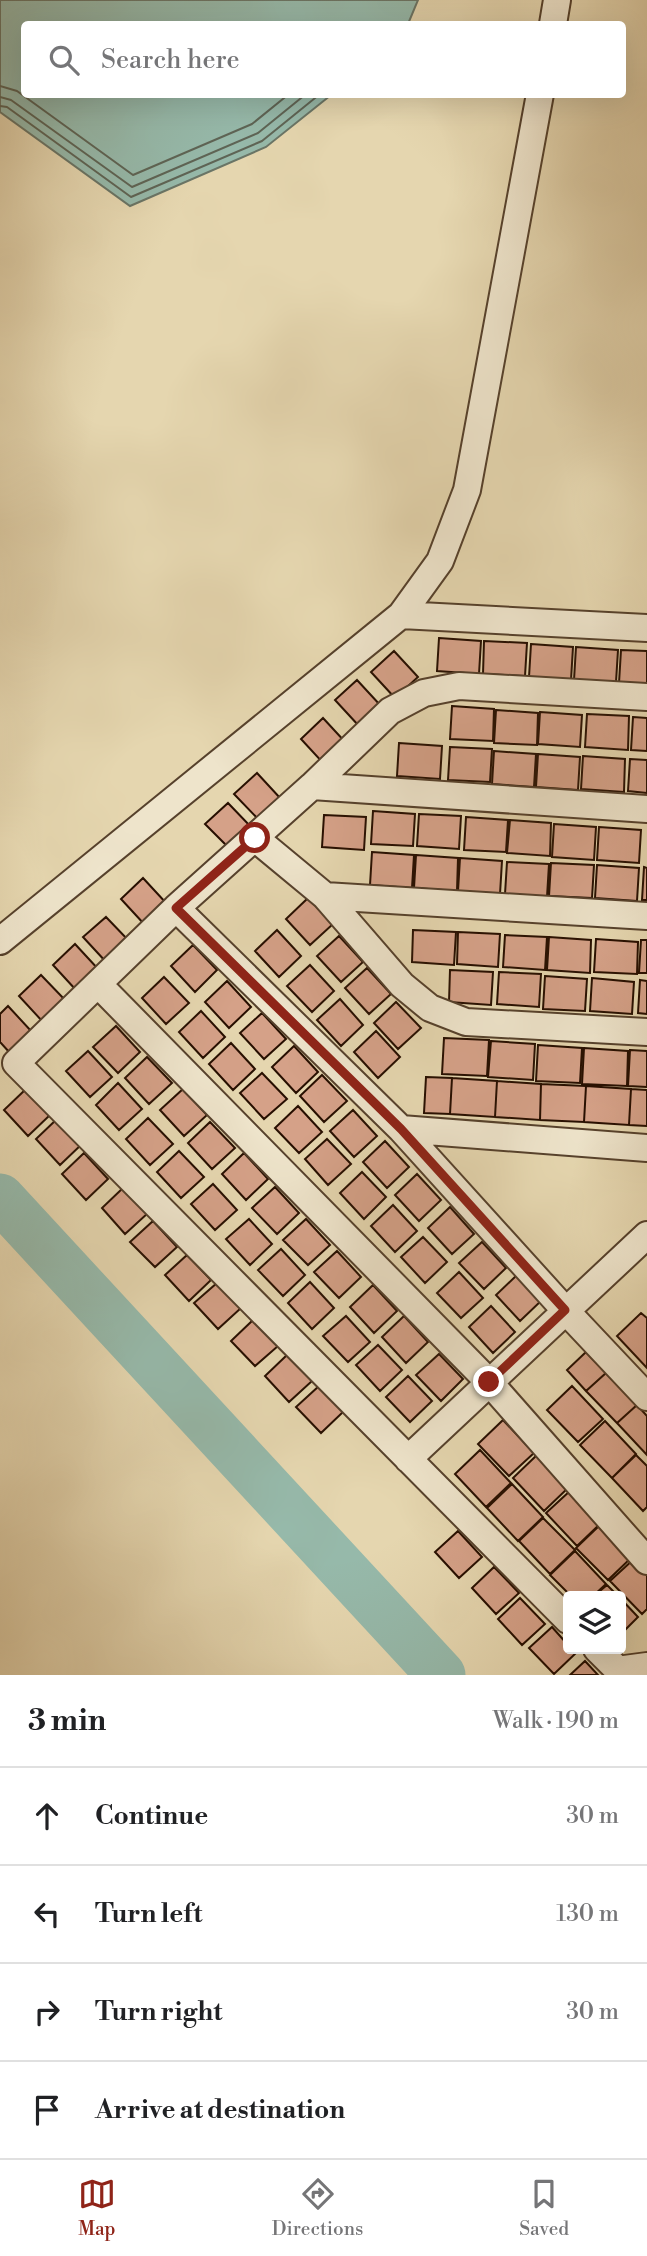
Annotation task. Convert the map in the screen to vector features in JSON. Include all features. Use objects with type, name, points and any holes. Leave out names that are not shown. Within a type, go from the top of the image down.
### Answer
[{"type":"street","points":[[554,21],[557,0]]},
{"type":"street","points":[[0,941],[401,615],[440,561],[467,490],[539,98]]},
{"type":"street","points":[[401,615],[647,628]]},
{"type":"street","points":[[563,1615],[16,1063],[176,908],[312,786],[390,711],[424,693],[459,687],[647,697]]},
{"type":"street","points":[[312,786],[647,809]]},
{"type":"street","points":[[255,838],[325,896],[402,985],[430,1008],[466,1022],[647,1032]]},
{"type":"street","points":[[325,896],[647,916]]},
{"type":"street","points":[[176,908],[401,1129],[647,1397]]},
{"type":"street","points":[[99,985],[489,1382],[647,1561]]},
{"type":"street","points":[[401,1129],[647,1148]]},
{"type":"street","points":[[408,1459],[647,1235]]},
{"type":"street","points":[[602,1654],[620,1672],[647,1666]]},
{"type":"water","points":[[0,0],[418,0],[409,21],[21,21],[21,98],[327,98],[266,147],[130,206],[0,112]]},
{"type":"building","points":[[439,638],[481,641],[479,674],[437,671]]},
{"type":"building","points":[[484,641],[527,643],[525,676],[483,674]]},
{"type":"building","points":[[531,644],[573,647],[571,680],[529,677]]},
{"type":"building","points":[[576,647],[618,650],[616,682],[574,680]]},
{"type":"building","points":[[621,650],[647,651],[647,684],[619,683]]},
{"type":"building","points":[[394,651],[418,677],[395,698],[371,672]]},
{"type":"building","points":[[357,680],[381,706],[359,726],[335,700]]},
{"type":"building","points":[[452,706],[494,709],[493,741],[450,739]]},
{"type":"building","points":[[496,710],[538,713],[537,745],[494,743]]},
{"type":"building","points":[[540,712],[582,715],[580,747],[538,744]]},
{"type":"building","points":[[587,714],[629,716],[628,750],[585,747]]},
{"type":"building","points":[[633,717],[647,718],[647,751],[631,750]]},
{"type":"building","points":[[323,718],[347,744],[325,765],[301,739]]},
{"type":"building","points":[[399,743],[442,746],[440,779],[397,776]]},
{"type":"building","points":[[450,747],[492,749],[490,782],[448,780]]},
{"type":"building","points":[[494,751],[536,754],[534,787],[492,784]]},
{"type":"building","points":[[538,754],[580,757],[578,790],[536,787]]},
{"type":"building","points":[[583,756],[625,759],[624,792],[581,789]]},
{"type":"building","points":[[630,759],[647,760],[647,793],[628,791]]},
{"type":"building","points":[[257,773],[281,799],[259,820],[234,794]]},
{"type":"building","points":[[228,803],[252,828],[230,849],[205,824]]},
{"type":"building","points":[[373,811],[415,814],[413,846],[371,844]]},
{"type":"building","points":[[419,814],[461,816],[459,849],[417,846]]},
{"type":"building","points":[[324,815],[366,817],[364,850],[322,847]]},
{"type":"building","points":[[466,817],[508,820],[506,852],[464,850]]},
{"type":"building","points":[[510,820],[551,823],[550,856],[507,853]]},
{"type":"building","points":[[554,824],[596,827],[594,860],[552,857]]},
{"type":"building","points":[[599,827],[641,830],[639,863],[597,860]]},
{"type":"building","points":[[372,852],[414,855],[412,888],[370,885]]},
{"type":"building","points":[[416,855],[458,858],[457,891],[414,888]]},
{"type":"building","points":[[460,858],[502,861],[500,894],[458,891]]},
{"type":"building","points":[[507,862],[549,864],[547,897],[505,894]]},
{"type":"building","points":[[551,863],[594,865],[592,898],[549,896]]},
{"type":"building","points":[[597,865],[639,868],[637,901],[595,898]]},
{"type":"building","points":[[644,867],[647,868],[647,900],[642,900]]},
{"type":"building","points":[[143,878],[167,904],[145,925],[121,899]]},
{"type":"building","points":[[308,898],[333,924],[310,945],[286,919]]},
{"type":"building","points":[[106,917],[130,942],[107,963],[83,937]]},
{"type":"building","points":[[277,930],[301,956],[279,977],[255,951]]},
{"type":"building","points":[[413,930],[456,932],[454,965],[412,962]]},
{"type":"building","points":[[458,932],[500,934],[498,967],[457,964]]},
{"type":"building","points":[[505,935],[547,937],[545,970],[503,967]]},
{"type":"building","points":[[339,936],[363,962],[341,982],[317,956]]},
{"type":"building","points":[[549,937],[591,940],[590,973],[547,970]]},
{"type":"building","points":[[596,939],[638,942],[637,974],[594,972]]},
{"type":"building","points":[[641,940],[647,940],[647,973],[639,973]]},
{"type":"building","points":[[75,944],[99,970],[76,990],[53,965]]},
{"type":"building","points":[[193,945],[217,970],[195,992],[171,966]]},
{"type":"building","points":[[310,965],[334,991],[312,1012],[287,986]]},
{"type":"building","points":[[367,968],[391,994],[369,1014],[345,988]]},
{"type":"building","points":[[450,970],[493,972],[491,1005],[449,1002]]},
{"type":"building","points":[[499,972],[541,974],[539,1007],[497,1004]]},
{"type":"building","points":[[41,975],[66,1001],[43,1022],[19,996]]},
{"type":"building","points":[[545,976],[587,979],[585,1011],[543,1009]]},
{"type":"building","points":[[164,977],[189,1003],[166,1024],[142,998]]},
{"type":"building","points":[[592,978],[634,982],[632,1014],[590,1011]]},
{"type":"building","points":[[640,980],[647,981],[647,1014],[638,1013]]},
{"type":"building","points":[[227,981],[251,1007],[229,1028],[205,1002]]},
{"type":"building","points":[[340,999],[363,1025],[341,1046],[317,1020]]},
{"type":"building","points":[[396,1002],[421,1028],[398,1049],[374,1023]]},
{"type":"building","points":[[8,1006],[32,1032],[10,1053],[0,1042],[0,1014]]},
{"type":"building","points":[[201,1011],[225,1037],[203,1058],[179,1032]]},
{"type":"building","points":[[262,1013],[286,1039],[264,1059],[240,1033]]},
{"type":"building","points":[[116,1026],[140,1052],[118,1073],[93,1047]]},
{"type":"building","points":[[376,1031],[400,1057],[378,1078],[354,1052]]},
{"type":"building","points":[[444,1038],[489,1040],[487,1076],[442,1074]]},
{"type":"building","points":[[491,1041],[535,1044],[533,1080],[488,1077]]},
{"type":"building","points":[[231,1043],[255,1069],[233,1090],[209,1064]]},
{"type":"building","points":[[538,1045],[582,1048],[580,1083],[536,1081]]},
{"type":"building","points":[[294,1046],[318,1072],[296,1093],[272,1067]]},
{"type":"building","points":[[584,1048],[628,1051],[627,1086],[582,1084]]},
{"type":"building","points":[[630,1050],[647,1051],[647,1087],[628,1086]]},
{"type":"building","points":[[88,1051],[112,1077],[90,1097],[66,1071]]},
{"type":"building","points":[[147,1057],[172,1083],[149,1104],[125,1078]]},
{"type":"building","points":[[262,1073],[287,1099],[264,1119],[240,1093]]},
{"type":"building","points":[[322,1075],[347,1101],[324,1122],[300,1096]]},
{"type":"building","points":[[426,1077],[452,1078],[450,1114],[424,1113]]},
{"type":"building","points":[[452,1078],[497,1081],[495,1117],[450,1114]]},
{"type":"building","points":[[497,1081],[541,1084],[540,1120],[495,1117]]},
{"type":"building","points":[[118,1083],[142,1109],[119,1130],[96,1105]]},
{"type":"building","points":[[541,1084],[586,1086],[584,1122],[540,1120]]},
{"type":"building","points":[[586,1086],[631,1089],[629,1125],[584,1122]]},
{"type":"building","points":[[26,1089],[50,1115],[28,1136],[4,1110]]},
{"type":"building","points":[[183,1089],[207,1115],[184,1136],[160,1110]]},
{"type":"building","points":[[631,1089],[647,1090],[647,1126],[629,1125]]},
{"type":"building","points":[[298,1106],[322,1132],[299,1153],[275,1128]]},
{"type":"building","points":[[353,1110],[377,1136],[354,1157],[330,1131]]},
{"type":"building","points":[[58,1118],[82,1144],[60,1165],[36,1139]]},
{"type":"building","points":[[148,1118],[173,1144],[150,1165],[126,1139]]},
{"type":"building","points":[[210,1122],[235,1148],[212,1169],[188,1143]]},
{"type":"building","points":[[327,1139],[351,1164],[328,1185],[305,1159]]},
{"type":"building","points":[[385,1141],[409,1167],[387,1188],[363,1162]]},
{"type":"building","points":[[179,1151],[204,1177],[181,1198],[157,1172]]},
{"type":"building","points":[[84,1153],[108,1179],[86,1200],[62,1174]]},
{"type":"building","points":[[244,1153],[268,1179],[246,1200],[222,1174]]},
{"type":"building","points":[[362,1172],[386,1197],[364,1219],[340,1193]]},
{"type":"building","points":[[417,1174],[441,1200],[419,1221],[395,1195]]},
{"type":"building","points":[[213,1184],[237,1210],[215,1230],[191,1204]]},
{"type":"building","points":[[124,1187],[148,1213],[125,1234],[102,1208]]},
{"type":"building","points":[[275,1187],[299,1213],[277,1234],[252,1208]]},
{"type":"building","points":[[393,1205],[417,1231],[395,1252],[371,1226]]},
{"type":"building","points":[[450,1207],[474,1234],[452,1254],[428,1228]]},
{"type":"building","points":[[249,1219],[272,1244],[250,1265],[226,1239]]},
{"type":"building","points":[[306,1219],[330,1245],[308,1265],[283,1240]]},
{"type":"building","points":[[153,1221],[177,1247],[155,1267],[130,1242]]},
{"type":"building","points":[[423,1237],[447,1262],[425,1283],[401,1257]]},
{"type":"building","points":[[482,1242],[506,1268],[484,1289],[459,1263]]},
{"type":"building","points":[[281,1249],[305,1275],[283,1296],[258,1270]]},
{"type":"building","points":[[337,1251],[361,1277],[339,1298],[314,1272]]},
{"type":"building","points":[[187,1255],[211,1280],[189,1301],[165,1275]]},
{"type":"building","points":[[459,1272],[483,1298],[461,1318],[437,1293]]},
{"type":"building","points":[[518,1274],[542,1300],[520,1321],[496,1295]]},
{"type":"building","points":[[310,1282],[334,1308],[312,1329],[288,1303]]},
{"type":"building","points":[[217,1283],[241,1308],[218,1329],[194,1303]]},
{"type":"building","points":[[373,1285],[397,1311],[374,1333],[350,1307]]},
{"type":"building","points":[[491,1306],[515,1332],[493,1353],[469,1327]]},
{"type":"building","points":[[641,1313],[647,1318],[647,1368],[617,1336]]},
{"type":"building","points":[[346,1316],[370,1342],[348,1362],[323,1336]]},
{"type":"building","points":[[404,1316],[428,1342],[406,1363],[382,1337]]},
{"type":"building","points":[[253,1320],[278,1346],[255,1366],[231,1341]]},
{"type":"building","points":[[378,1345],[402,1370],[380,1391],[356,1365]]},
{"type":"building","points":[[586,1352],[606,1373],[586,1391],[567,1370]]},
{"type":"building","points":[[439,1354],[463,1379],[441,1401],[416,1375]]},
{"type":"building","points":[[287,1355],[312,1381],[289,1402],[265,1376]]},
{"type":"building","points":[[606,1373],[637,1405],[617,1423],[586,1391]]},
{"type":"building","points":[[408,1376],[432,1401],[410,1422],[386,1397]]},
{"type":"building","points":[[319,1386],[343,1412],[321,1433],[296,1407]]},
{"type":"building","points":[[572,1386],[603,1419],[578,1442],[547,1410]]},
{"type":"building","points":[[637,1405],[647,1416],[647,1455],[617,1423]]},
{"type":"building","points":[[503,1420],[534,1453],[509,1476],[478,1444]]},
{"type":"building","points":[[605,1421],[636,1454],[612,1478],[580,1445]]},
{"type":"building","points":[[480,1450],[511,1483],[486,1507],[455,1474]]},
{"type":"building","points":[[538,1454],[569,1487],[544,1511],[513,1478]]},
{"type":"building","points":[[636,1455],[647,1466],[647,1507],[643,1511],[612,1478]]},
{"type":"building","points":[[512,1484],[543,1517],[518,1541],[487,1508]]},
{"type":"building","points":[[571,1490],[602,1522],[577,1546],[546,1513]]},
{"type":"building","points":[[543,1518],[575,1550],[550,1574],[519,1541]]},
{"type":"building","points":[[601,1524],[632,1557],[608,1580],[576,1548]]},
{"type":"building","points":[[458,1531],[482,1557],[459,1578],[435,1552]]},
{"type":"building","points":[[575,1551],[606,1584],[598,1591],[566,1591],[550,1575]]},
{"type":"building","points":[[635,1558],[647,1570],[647,1609],[642,1614],[626,1598],[626,1591],[620,1591],[610,1581]]},
{"type":"building","points":[[494,1567],[519,1593],[496,1614],[472,1588]]},
{"type":"building","points":[[607,1585],[613,1591],[600,1591]]},
{"type":"building","points":[[520,1598],[545,1624],[522,1645],[498,1619]]},
{"type":"building","points":[[626,1604],[638,1617],[626,1629]]},
{"type":"building","points":[[552,1627],[563,1639],[563,1654],[575,1654],[554,1674],[529,1648]]},
{"type":"building","points":[[585,1661],[598,1675],[570,1675]]},
{"type":"waterway","points":[[0,1198],[441,1675]]},
{"type":"route","points":[[255,838],[176,908],[401,1129],[565,1310],[489,1382]]}]
